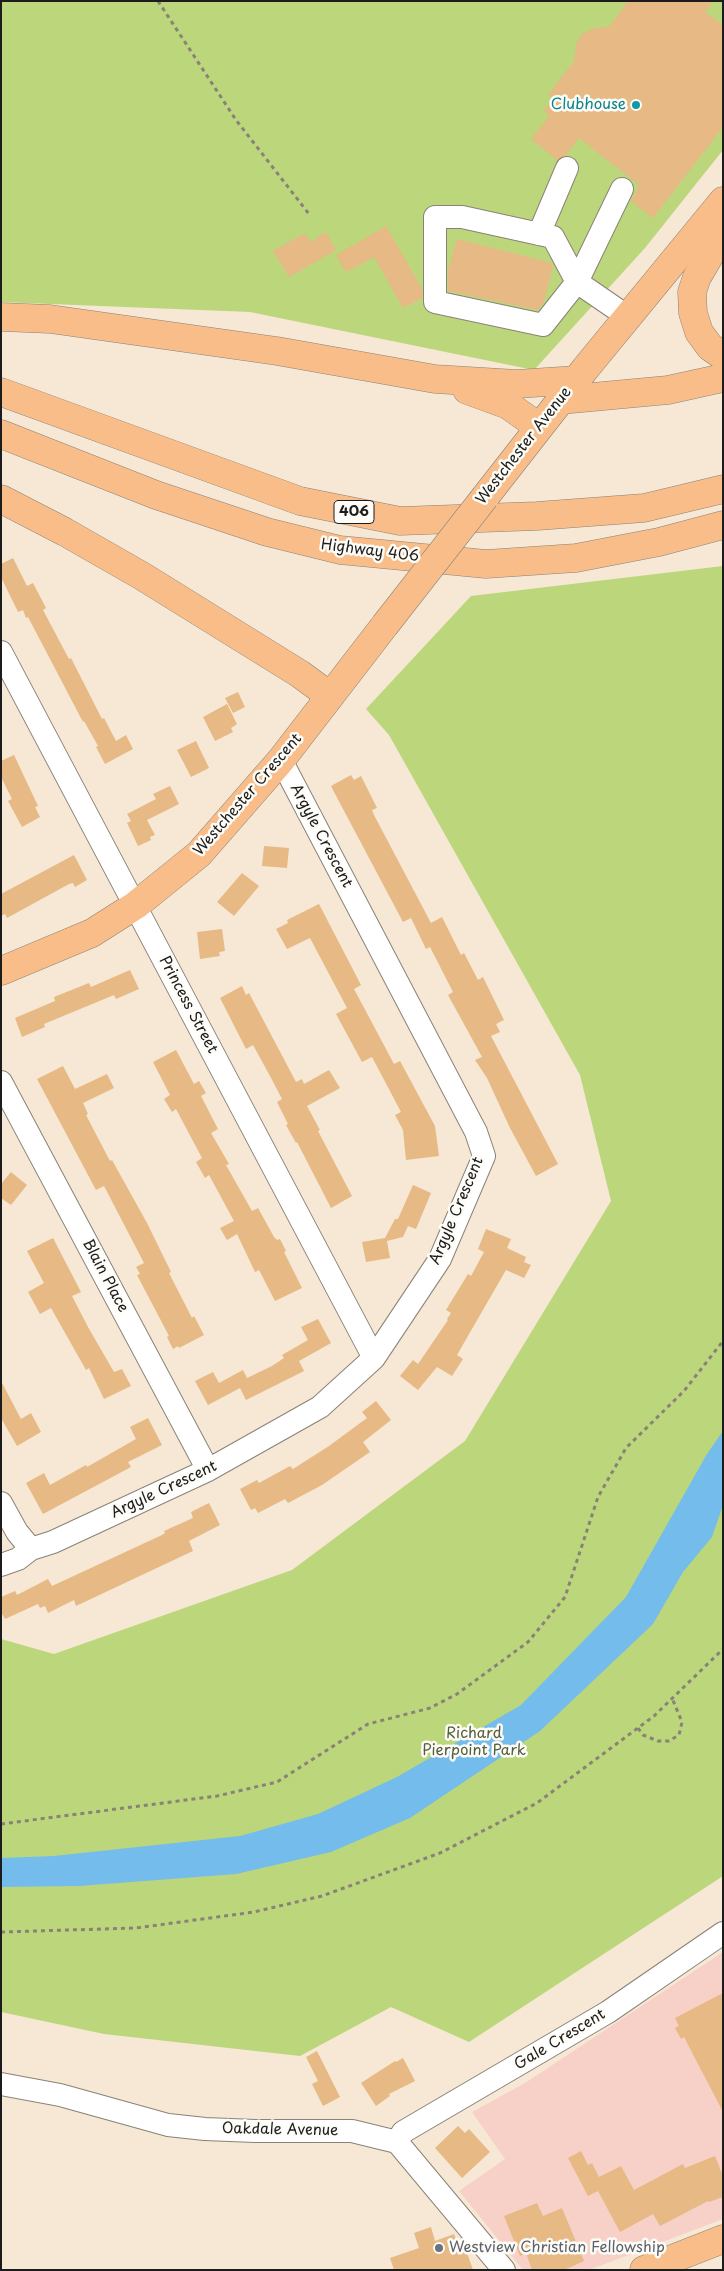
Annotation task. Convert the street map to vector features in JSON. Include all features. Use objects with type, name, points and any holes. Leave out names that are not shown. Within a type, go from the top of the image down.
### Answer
[{"type":"main road","name":"Westchester Avenue","points":[[330,696],[568,390],[723,201]]},
{"type":"main road","points":[[723,233],[697,277],[692,292],[693,313],[699,332],[710,347],[723,356]]},
{"type":"main road","points":[[1,317],[50,319],[277,351],[435,379],[517,384],[568,390],[668,390],[723,378]]},
{"type":"main road","points":[[435,379],[508,405],[539,427]]},
{"type":"main road","name":"406","points":[[1,392],[300,501],[400,521],[537,516],[644,508],[723,489]]},
{"type":"main road","name":"Highway 406","points":[[1,434],[156,496],[267,532],[340,550],[486,564],[576,558],[659,542],[723,525]]},
{"type":"main road","points":[[1,499],[65,532],[142,576],[300,674],[330,696]]},
{"type":"main road","points":[[576,558],[683,548],[723,541]]},
{"type":"main road","name":"Westchester Crescent","points":[[1,971],[92,933],[136,905],[199,854],[281,760],[330,696]]},
{"type":"main road","points":[[644,2270],[723,2239]]},
{"type":"street","points":[[539,234],[567,168]]},
{"type":"street","points":[[622,189],[577,282],[543,325],[435,302],[435,217],[462,217],[553,237],[577,282],[628,316]]},
{"type":"street","name":"Princess Street","points":[[1,652],[374,1358]]},
{"type":"street","name":"Argyle Crescent","points":[[1,1565],[18,1559],[31,1549],[53,1542],[208,1470],[320,1408],[374,1358],[440,1258],[484,1156],[476,1132],[281,760]]},
{"type":"street","name":"Blain Place","points":[[1,1082],[8,1113],[208,1470]]},
{"type":"street","points":[[1,1503],[17,1532],[31,1549]]},
{"type":"street","name":"Gale Crescent","points":[[397,2142],[403,2132],[608,2012],[723,1934]]},
{"type":"street","name":"Oakdale Avenue","points":[[1,2084],[60,2095],[168,2125],[238,2130],[352,2131],[397,2142]]},
{"type":"street","points":[[397,2142],[504,2270]]},
{"type":"path","points":[[158,1],[236,120],[308,214]]},
{"type":"path","points":[[1,1824],[217,1796],[277,1782],[368,1724],[430,1708],[457,1694],[528,1642],[565,1597],[598,1497],[626,1448],[684,1391],[723,1341]]},
{"type":"path","points":[[1,1932],[136,1928],[254,1912],[322,1896],[440,1853],[537,1802],[638,1728],[723,1649]]},
{"type":"path","points":[[638,1728],[643,1735],[658,1742],[669,1741],[679,1735],[682,1722],[672,1698]]},
{"type":"shaded area","points":[[723,1952],[723,2219],[589,2270],[523,2270],[459,2191],[505,2159],[472,2112],[525,2083]]},
{"type":"green space","points":[[1,1],[723,1],[723,150],[645,248],[534,370],[250,312],[1,302]]},
{"type":"green space","name":"Richard Pierpoint Park","points":[[723,566],[723,1876],[469,2042],[391,2007],[300,2056],[104,2034],[1,2012],[1,1639],[54,1654],[292,1570],[465,1441],[611,1201],[580,1075],[389,735],[366,709],[471,596]]},
{"type":"water","points":[[723,1431],[723,1505],[712,1537],[683,1572],[653,1624],[540,1731],[410,1818],[331,1852],[236,1874],[79,1886],[1,1887],[1,1858],[54,1856],[240,1836],[318,1814],[397,1777],[521,1705],[626,1597],[707,1454]]},
{"type":"building","name":"Clubhouse","points":[[628,1],[714,1],[705,12],[723,25],[723,127],[653,218],[631,201],[639,185],[579,138],[566,155],[557,160],[531,139],[549,116],[544,111],[553,99],[548,95],[574,61],[576,44],[582,34],[594,28],[609,27]]},
{"type":"building","points":[[386,226],[422,289],[422,298],[403,308],[374,257],[346,272],[336,255]]},
{"type":"building","points":[[326,232],[336,250],[289,277],[273,251],[305,233],[310,242]]},
{"type":"building","points":[[457,239],[552,263],[553,266],[544,302],[538,310],[448,291],[448,271]]},
{"type":"building","points":[[13,558],[27,586],[33,583],[46,608],[43,610],[69,659],[71,658],[102,719],[104,718],[116,741],[126,735],[133,749],[105,764],[96,747],[98,746],[83,722],[28,617],[26,618],[23,610],[18,612],[1,577],[1,564]]},
{"type":"building","points":[[238,692],[245,707],[233,713],[225,698]]},
{"type":"building","points":[[227,704],[237,724],[231,728],[233,732],[215,741],[203,717]]},
{"type":"building","points":[[196,741],[209,768],[191,777],[177,750]]},
{"type":"building","points":[[14,755],[38,806],[35,807],[40,817],[22,827],[8,801],[12,799],[1,777],[1,761]]},
{"type":"building","points":[[351,775],[354,780],[361,776],[377,808],[372,810],[374,815],[431,923],[442,917],[461,955],[464,953],[478,980],[483,977],[504,1020],[496,1024],[500,1032],[491,1036],[558,1164],[536,1176],[510,1128],[487,1078],[475,1060],[482,1057],[448,995],[453,992],[430,947],[426,949],[411,918],[403,922],[331,786]]},
{"type":"building","points":[[170,786],[179,804],[147,820],[155,835],[150,837],[151,840],[138,846],[127,823],[131,821],[127,814],[156,799],[153,794]]},
{"type":"building","points":[[264,846],[289,848],[287,868],[262,866]]},
{"type":"building","points":[[74,855],[87,880],[75,887],[73,883],[69,884],[7,918],[5,914],[1,916],[1,894]]},
{"type":"building","points":[[242,873],[259,886],[234,916],[217,902]]},
{"type":"building","points":[[319,904],[361,985],[354,989],[394,1064],[400,1061],[435,1126],[439,1156],[406,1160],[403,1130],[395,1115],[401,1112],[372,1057],[362,1062],[336,1014],[347,1008],[310,938],[287,949],[276,929],[288,923],[287,920]]},
{"type":"building","points":[[222,929],[225,951],[219,952],[220,956],[200,959],[197,932]]},
{"type":"building","points":[[130,970],[139,989],[116,999],[114,995],[44,1024],[45,1027],[22,1037],[15,1018],[55,1001],[54,997],[89,983],[91,987]]},
{"type":"building","points":[[242,986],[246,995],[249,993],[296,1082],[302,1079],[304,1084],[329,1070],[340,1088],[307,1106],[352,1196],[331,1208],[297,1142],[286,1125],[288,1124],[277,1102],[282,1099],[270,1076],[253,1045],[246,1049],[220,998]]},
{"type":"building","points":[[176,1050],[194,1084],[199,1081],[206,1093],[201,1096],[218,1129],[211,1133],[229,1164],[226,1165],[252,1211],[258,1208],[274,1237],[277,1240],[280,1239],[286,1251],[284,1252],[302,1288],[275,1301],[259,1270],[255,1272],[237,1234],[227,1240],[220,1228],[234,1221],[209,1175],[205,1178],[196,1162],[202,1158],[176,1109],[172,1112],[164,1099],[170,1095],[153,1062]]},
{"type":"building","points":[[63,1066],[75,1089],[107,1074],[114,1088],[83,1103],[88,1114],[86,1115],[110,1161],[112,1160],[147,1223],[171,1272],[169,1273],[192,1318],[194,1316],[204,1335],[179,1348],[178,1346],[173,1349],[167,1337],[169,1336],[137,1275],[140,1274],[136,1267],[144,1263],[104,1186],[96,1190],[37,1079]]},
{"type":"building","points":[[11,1172],[27,1185],[11,1205],[1,1198],[1,1184]]},
{"type":"building","points":[[413,1185],[431,1193],[416,1229],[408,1226],[403,1237],[387,1241],[390,1258],[366,1262],[362,1242],[385,1238],[395,1219],[398,1219]]},
{"type":"building","points":[[486,1229],[511,1239],[507,1248],[526,1257],[524,1262],[531,1265],[524,1278],[506,1270],[457,1355],[463,1359],[452,1376],[437,1367],[418,1390],[400,1376],[413,1360],[418,1364],[448,1320],[451,1313],[446,1310],[468,1274],[471,1276],[484,1252],[478,1249]]},
{"type":"building","points":[[53,1238],[81,1292],[72,1296],[88,1327],[114,1372],[122,1369],[131,1386],[104,1399],[89,1368],[86,1370],[51,1308],[40,1314],[28,1292],[44,1283],[27,1251]]},
{"type":"building","points":[[318,1319],[331,1343],[299,1361],[304,1371],[246,1400],[240,1388],[208,1405],[195,1381],[213,1372],[219,1383],[243,1370],[247,1378],[272,1366],[284,1358],[282,1355],[308,1340],[301,1327]]},
{"type":"building","points":[[1,1381],[21,1419],[31,1413],[41,1432],[17,1446],[1,1418]]},
{"type":"building","points":[[376,1401],[391,1420],[363,1442],[370,1452],[322,1485],[288,1503],[285,1499],[258,1513],[255,1508],[251,1510],[240,1489],[257,1480],[259,1483],[290,1466],[293,1469],[329,1446],[367,1418],[362,1412]]},
{"type":"building","points":[[148,1418],[162,1445],[128,1462],[131,1467],[43,1514],[26,1483],[44,1473],[50,1485],[86,1465],[87,1467],[136,1439],[130,1427]]},
{"type":"building","points":[[209,1503],[220,1525],[189,1541],[193,1551],[76,1606],[74,1600],[48,1613],[45,1606],[40,1608],[38,1604],[5,1619],[1,1612],[1,1597],[15,1591],[17,1595],[48,1579],[52,1586],[162,1535],[165,1533],[164,1531],[193,1518],[191,1512]]},
{"type":"building","points":[[723,1993],[723,2112],[684,2037],[681,2039],[675,2028],[679,2026],[675,2018]]},
{"type":"building","points":[[317,2051],[340,2097],[323,2106],[312,2084],[318,2081],[306,2057]]},
{"type":"building","points":[[403,2058],[415,2081],[389,2094],[390,2096],[376,2106],[361,2083],[395,2061]]},
{"type":"building","points":[[458,2126],[465,2133],[469,2129],[490,2152],[462,2178],[435,2148]]},
{"type":"building","points":[[581,2151],[588,2165],[592,2163],[599,2177],[621,2166],[634,2190],[683,2164],[685,2168],[715,2156],[723,2176],[723,2197],[708,2201],[660,2226],[653,2214],[620,2232],[598,2191],[588,2196],[568,2158]]},
{"type":"building","points":[[537,2203],[543,2216],[562,2208],[584,2261],[564,2270],[532,2270],[526,2253],[520,2256],[504,2216]]},
{"type":"building","name":"Westview Christian Fellowship","points":[[431,2227],[435,2241],[454,2234],[460,2249],[465,2247],[473,2270],[394,2270],[390,2258],[419,2248],[414,2233]]},
{"type":"place","name":"Clubhouse","points":[[636,105]]},
{"type":"place","name":"Westview Christian Fellowship","points":[[439,2248]]}]
